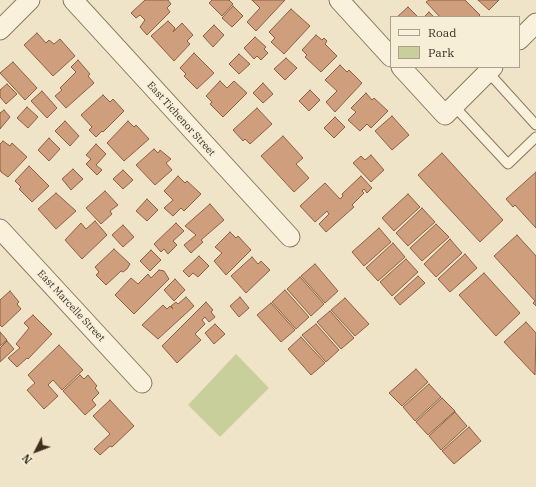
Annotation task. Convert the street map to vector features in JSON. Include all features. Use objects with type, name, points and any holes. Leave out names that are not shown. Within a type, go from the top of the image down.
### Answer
[{"type":"street","points":[[0,30],[30,0]]},
{"type":"street","name":"East Tichenor Street","points":[[73,0],[290,237]]},
{"type":"street","points":[[338,0],[390,56]]},
{"type":"street","points":[[402,68],[450,111],[490,69]]},
{"type":"street","name":"East Marcelle Street","points":[[0,229],[142,383]]},
{"type":"lane","points":[[490,69],[536,125]]},
{"type":"lane","points":[[450,111],[508,164],[536,137]]},
{"type":"green space","points":[[236,354],[269,388],[220,437],[188,405]]},
{"type":"building","points":[[145,0],[168,0],[171,4],[167,8],[170,12],[147,35],[140,27],[145,20],[140,15],[136,18],[131,13]]},
{"type":"building","points":[[212,0],[229,0],[233,4],[222,16],[209,3]]},
{"type":"building","points":[[252,0],[285,0],[256,31],[247,22],[260,8]]},
{"type":"building","points":[[429,0],[465,0],[480,15],[439,16],[426,2]]},
{"type":"building","points":[[478,0],[499,0],[489,10]]},
{"type":"building","points":[[233,6],[243,16],[232,27],[222,18]]},
{"type":"building","points":[[408,7],[417,16],[398,16]]},
{"type":"building","points":[[291,9],[310,26],[284,54],[271,42],[275,38],[269,32]]},
{"type":"building","points":[[429,12],[433,16],[425,16]]},
{"type":"building","points":[[168,21],[175,28],[173,32],[182,23],[193,35],[187,41],[190,44],[174,61],[151,36]]},
{"type":"building","points":[[214,25],[224,35],[213,47],[203,36]]},
{"type":"building","points":[[37,33],[46,43],[49,40],[54,44],[60,39],[75,56],[53,76],[24,45]]},
{"type":"building","points":[[316,35],[322,40],[324,38],[327,41],[325,44],[337,56],[321,72],[305,57],[307,55],[302,50]]},
{"type":"building","points":[[255,37],[266,47],[264,49],[268,53],[261,60],[257,56],[254,59],[244,48]]},
{"type":"building","points":[[194,53],[214,73],[197,89],[184,76],[186,74],[180,68]]},
{"type":"building","points":[[239,54],[250,64],[239,74],[229,64]]},
{"type":"building","points":[[286,58],[297,68],[285,80],[274,69]]},
{"type":"building","points":[[78,60],[90,74],[88,76],[94,83],[66,108],[55,96],[62,90],[60,88],[76,72],[71,67]]},
{"type":"building","points":[[13,62],[37,88],[25,100],[0,73]]},
{"type":"building","points":[[340,65],[347,72],[349,70],[362,83],[335,112],[326,102],[337,91],[325,80]]},
{"type":"building","points":[[220,81],[227,88],[234,81],[247,93],[223,117],[210,104],[212,102],[206,96]]},
{"type":"building","points":[[263,83],[273,94],[263,103],[253,93]]},
{"type":"building","points":[[7,84],[17,94],[6,104],[0,97],[0,90]]},
{"type":"building","points":[[310,90],[320,100],[309,111],[299,101]]},
{"type":"building","points":[[42,91],[57,108],[47,118],[31,101]]},
{"type":"building","points":[[366,93],[372,100],[374,98],[388,111],[371,128],[367,124],[360,131],[348,120],[356,112],[351,108]]},
{"type":"building","points":[[103,95],[110,102],[113,99],[124,111],[96,137],[89,130],[92,127],[81,115]]},
{"type":"building","points":[[27,107],[38,117],[28,128],[17,118]]},
{"type":"building","points":[[257,108],[272,124],[250,144],[245,139],[243,141],[233,130]]},
{"type":"building","points":[[4,110],[10,117],[0,129],[0,113]]},
{"type":"building","points":[[392,116],[409,135],[392,150],[375,131]]},
{"type":"building","points":[[335,117],[345,127],[334,138],[324,128]]},
{"type":"building","points":[[65,121],[79,136],[70,146],[55,131]]},
{"type":"building","points":[[128,121],[134,127],[136,125],[149,139],[124,161],[107,143]]},
{"type":"building","points":[[283,136],[303,158],[296,164],[309,178],[294,192],[261,156]]},
{"type":"building","points":[[49,138],[60,149],[49,161],[38,150]]},
{"type":"building","points":[[3,141],[10,146],[12,143],[27,157],[8,177],[1,172],[0,169],[0,144]]},
{"type":"building","points":[[96,144],[106,154],[96,165],[102,170],[97,175],[86,164],[91,159],[86,155]]},
{"type":"building","points":[[154,149],[158,153],[160,150],[171,159],[166,163],[172,170],[155,185],[136,165]]},
{"type":"building","points":[[442,153],[503,220],[480,242],[418,175]]},
{"type":"building","points":[[371,155],[384,170],[371,182],[353,163],[361,156],[365,160]]},
{"type":"building","points":[[29,166],[49,186],[32,202],[19,189],[21,187],[15,181]]},
{"type":"building","points":[[73,169],[83,179],[71,190],[62,179]]},
{"type":"building","points":[[123,170],[133,180],[123,189],[113,179]]},
{"type":"building","points":[[536,172],[536,228],[515,205],[513,207],[506,199]]},
{"type":"building","points":[[178,176],[185,183],[187,181],[201,194],[184,211],[181,208],[173,216],[164,208],[173,200],[164,191]]},
{"type":"building","points":[[361,176],[372,188],[367,193],[364,189],[362,191],[364,193],[352,205],[354,207],[326,232],[319,224],[329,214],[327,211],[315,222],[300,206],[325,183],[340,199],[343,196],[342,194]]},
{"type":"building","points":[[105,191],[118,205],[110,211],[112,214],[101,224],[86,208]]},
{"type":"building","points":[[56,193],[76,211],[56,229],[38,209]]},
{"type":"building","points":[[408,194],[420,207],[394,231],[382,218]]},
{"type":"building","points":[[147,199],[158,210],[147,221],[136,211]]},
{"type":"building","points":[[210,204],[224,220],[201,240],[203,242],[191,253],[184,245],[196,235],[185,226]]},
{"type":"building","points":[[422,208],[435,222],[408,246],[396,233]]},
{"type":"building","points":[[95,221],[107,235],[82,259],[65,240],[81,223],[86,229]]},
{"type":"building","points":[[176,223],[184,231],[173,241],[177,245],[168,254],[164,249],[161,252],[154,244]]},
{"type":"building","points":[[436,224],[449,237],[422,261],[410,248]]},
{"type":"building","points":[[123,225],[134,237],[123,247],[112,235]]},
{"type":"building","points":[[379,228],[391,242],[364,266],[352,252]]},
{"type":"building","points":[[230,232],[236,238],[238,236],[251,250],[226,275],[214,261],[222,253],[215,247]]},
{"type":"building","points":[[517,235],[536,256],[536,306],[533,303],[535,301],[494,256]]},
{"type":"building","points":[[450,239],[462,253],[436,277],[424,264]]},
{"type":"building","points":[[393,243],[405,257],[378,281],[366,268]]},
{"type":"building","points":[[114,249],[130,264],[127,269],[123,272],[121,271],[106,285],[96,275],[99,272],[95,267]]},
{"type":"building","points":[[151,250],[161,260],[150,271],[140,261]]},
{"type":"building","points":[[465,254],[477,268],[450,292],[438,279]]},
{"type":"building","points":[[199,256],[209,266],[198,277],[193,273],[189,277],[183,271]]},
{"type":"building","points":[[252,257],[258,264],[261,261],[270,270],[246,293],[231,276]]},
{"type":"building","points":[[406,259],[418,272],[392,296],[380,282]]},
{"type":"building","points":[[315,264],[338,291],[325,303],[301,276]]},
{"type":"building","points":[[159,270],[164,271],[169,279],[134,314],[115,295],[131,278],[138,284],[148,274],[151,278]]},
{"type":"building","points":[[484,273],[520,313],[496,336],[459,295]]},
{"type":"building","points":[[418,276],[425,283],[400,305],[394,298]]},
{"type":"building","points":[[300,277],[324,304],[311,316],[287,289]]},
{"type":"building","points":[[175,279],[185,290],[174,301],[164,290]]},
{"type":"building","points":[[285,290],[309,317],[296,329],[272,302]]},
{"type":"building","points":[[10,291],[19,302],[17,304],[21,309],[2,327],[0,325],[0,300]]},
{"type":"building","points":[[186,297],[194,306],[158,339],[142,325],[163,305],[167,309],[170,306],[173,309],[171,306],[176,302],[178,304]]},
{"type":"building","points":[[240,297],[249,308],[239,317],[230,306]]},
{"type":"building","points":[[345,298],[369,324],[355,336],[331,310]]},
{"type":"building","points":[[206,302],[213,310],[211,312],[215,317],[209,322],[205,317],[202,320],[205,324],[195,334],[201,340],[177,363],[162,346]]},
{"type":"building","points":[[271,303],[295,330],[281,342],[257,315]]},
{"type":"building","points":[[330,311],[354,338],[341,349],[317,322]]},
{"type":"building","points":[[33,315],[52,334],[28,359],[27,358],[17,367],[8,358],[20,348],[16,344],[29,328],[24,323]]},
{"type":"building","points":[[526,322],[536,333],[535,375],[504,342]]},
{"type":"building","points":[[215,324],[225,334],[214,344],[205,333]]},
{"type":"building","points":[[316,324],[339,350],[326,362],[302,335]]},
{"type":"building","points":[[0,332],[7,340],[0,346]]},
{"type":"building","points":[[301,337],[325,363],[311,375],[288,349]]},
{"type":"building","points":[[7,341],[14,349],[0,362],[0,348]]},
{"type":"building","points":[[59,345],[83,370],[62,390],[53,380],[48,385],[58,396],[44,409],[27,390],[35,383],[28,375]]},
{"type":"building","points":[[416,369],[428,382],[402,406],[389,393]]},
{"type":"building","points":[[80,375],[84,379],[88,375],[97,386],[95,388],[99,393],[92,400],[96,405],[85,415],[63,391]]},
{"type":"building","points":[[429,384],[441,397],[415,421],[403,407]]},
{"type":"building","points":[[442,398],[455,411],[428,435],[416,422]]},
{"type":"building","points":[[110,400],[134,426],[112,447],[110,446],[100,455],[94,449],[110,434],[93,416]]},
{"type":"building","points":[[455,412],[467,426],[441,450],[429,436]]},
{"type":"building","points":[[469,427],[481,441],[454,464],[442,451]]}]
